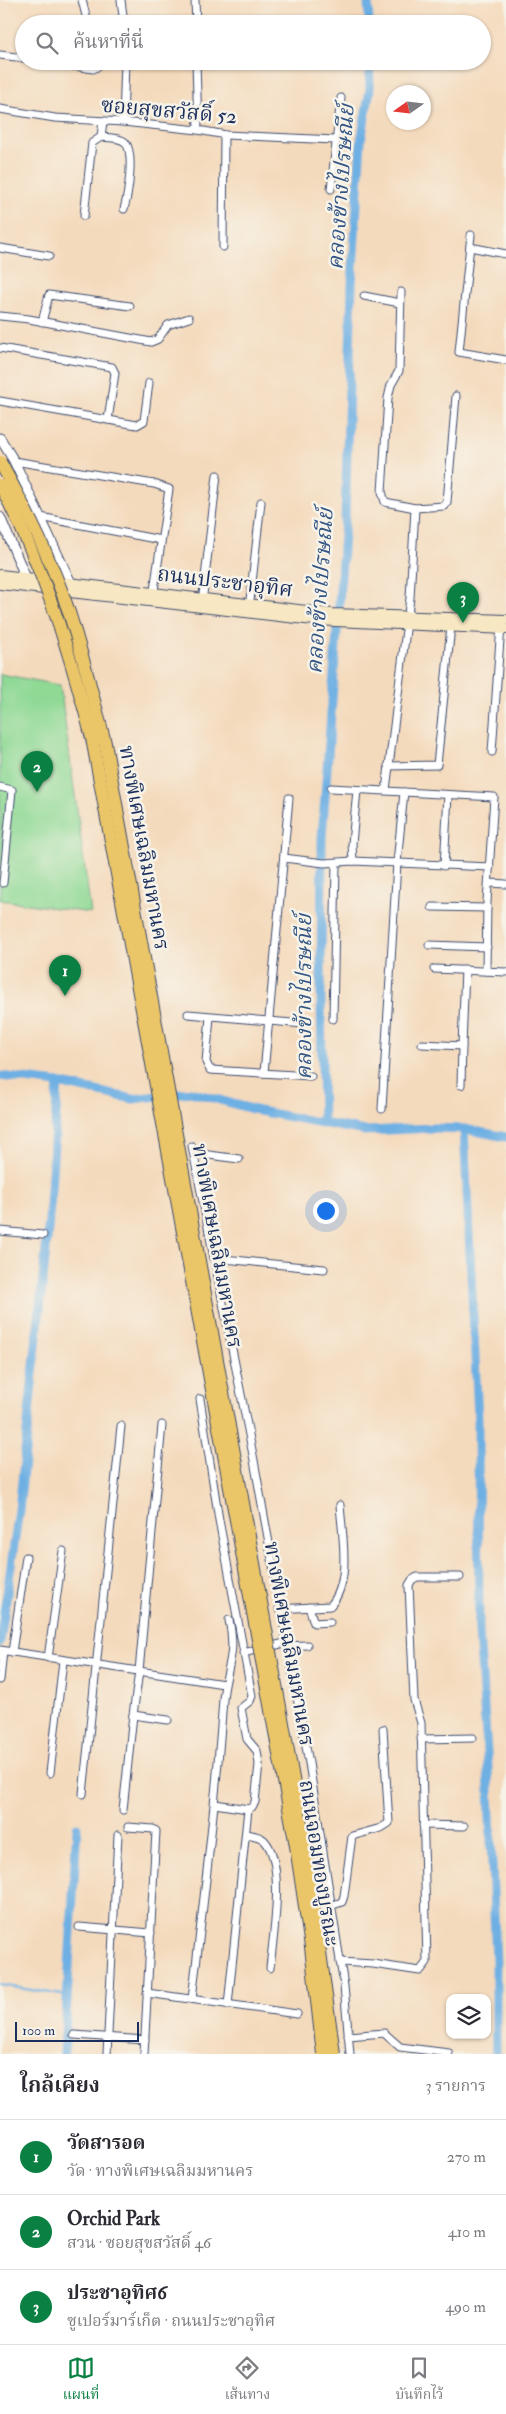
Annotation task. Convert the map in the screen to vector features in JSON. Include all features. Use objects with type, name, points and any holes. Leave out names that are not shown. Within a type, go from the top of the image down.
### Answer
[{"type":"highway","name":"ทางพิเศษเฉลิมมหานคร","points":[[0,462],[48,557],[65,600],[86,668],[105,743],[306,1850],[334,2054]]},
{"type":"highway","name":"ทางพิเศษเฉลิมมหานคร","points":[[0,485],[34,554],[58,618],[92,738],[296,1846],[311,1947],[323,2054]]},
{"type":"main road","name":"ถนนประชาอุทิศ","points":[[0,575],[71,583],[153,596],[338,618],[504,624]]},
{"type":"main road","name":"ถนนประชาอุทิศ","points":[[0,584],[55,590],[153,596]]},
{"type":"main road","name":"ถนนประชาอุทิศ","points":[[407,620],[451,626],[504,624]]},
{"type":"street","points":[[82,0],[86,15]]},
{"type":"street","points":[[121,0],[123,15]]},
{"type":"street","points":[[195,0],[196,15]]},
{"type":"street","points":[[0,55],[15,57]]},
{"type":"street","points":[[123,122],[125,70]]},
{"type":"street","points":[[196,70],[198,130]]},
{"type":"street","points":[[331,189],[341,98]]},
{"type":"street","name":"ซอยสุขสวัสดิ์ 52","points":[[0,109],[55,118],[123,122],[198,130],[224,135],[335,140]]},
{"type":"street","points":[[101,137],[103,121]]},
{"type":"street","points":[[223,247],[224,135]]},
{"type":"street","points":[[84,216],[92,143],[101,137],[120,139],[127,145],[131,170],[124,209]]},
{"type":"street","points":[[471,235],[459,352],[506,360]]},
{"type":"street","points":[[470,247],[506,254]]},
{"type":"street","points":[[0,248],[49,256]]},
{"type":"street","points":[[400,292],[399,371],[391,385],[388,398],[382,492],[385,502],[415,508],[439,507],[446,502],[456,396]]},
{"type":"street","points":[[42,322],[48,295],[130,306]]},
{"type":"street","points":[[364,296],[400,303]]},
{"type":"street","points":[[0,316],[151,342],[158,339],[168,325],[189,318]]},
{"type":"street","points":[[0,348],[112,367],[115,373],[108,420]]},
{"type":"street","points":[[0,402],[137,425],[144,421],[149,383]]},
{"type":"street","points":[[0,438],[14,461],[71,583]]},
{"type":"street","points":[[14,461],[169,489],[170,495],[153,596]]},
{"type":"street","points":[[202,602],[217,475]]},
{"type":"street","points":[[249,608],[261,502]]},
{"type":"street","points":[[386,790],[407,620],[415,508]]},
{"type":"street","points":[[0,517],[26,578]]},
{"type":"street","points":[[40,517],[161,540]]},
{"type":"street","name":"ถนนจอมทองบูรณะ","points":[[55,590],[70,635],[96,732],[305,1878],[328,2054]]},
{"type":"street","points":[[492,752],[504,624]]},
{"type":"street","points":[[388,766],[437,765],[451,626]]},
{"type":"street","points":[[0,787],[12,790],[3,883]]},
{"type":"street","points":[[331,788],[494,797],[488,884],[486,971]]},
{"type":"street","points":[[353,861],[352,844],[357,790]]},
{"type":"street","points":[[382,1109],[397,863],[404,792]]},
{"type":"street","points":[[444,866],[448,795]]},
{"type":"street","points":[[264,1073],[290,798]]},
{"type":"street","points":[[284,858],[324,863],[353,861],[490,867]]},
{"type":"street","points":[[333,1018],[336,863]]},
{"type":"street","points":[[488,884],[506,884]]},
{"type":"street","points":[[432,907],[487,908]]},
{"type":"street","points":[[429,945],[487,947]]},
{"type":"street","points":[[434,969],[506,972]]},
{"type":"street","points":[[461,1085],[465,969]]},
{"type":"street","points":[[188,1014],[304,1024]]},
{"type":"street","points":[[210,1017],[206,1062],[210,1070],[312,1076]]},
{"type":"street","points":[[422,1044],[462,1046]]},
{"type":"street","points":[[239,1158],[193,1149],[253,1455],[279,1609],[309,1763],[340,1962],[350,2054]]},
{"type":"street","points":[[178,1178],[198,1179]]},
{"type":"street","points":[[0,1231],[43,1235]]},
{"type":"street","points":[[214,1258],[324,1269]]},
{"type":"street","points":[[200,1399],[252,1696],[250,1701],[241,1708],[248,1739],[257,1751],[259,1764],[255,1802],[252,1807],[248,1809],[216,1804]]},
{"type":"street","points":[[123,1810],[139,1671],[162,1425]]},
{"type":"street","points":[[83,1794],[98,1665],[121,1426]]},
{"type":"street","points":[[279,1609],[330,1606],[332,1604],[344,1573],[340,1505]]},
{"type":"street","points":[[48,1658],[63,1551]]},
{"type":"street","points":[[12,1652],[26,1557]]},
{"type":"street","points":[[340,1962],[373,1964],[420,1971],[427,1962],[421,1739],[419,1714],[414,1700],[410,1585],[412,1580],[417,1577],[460,1577]]},
{"type":"street","points":[[309,1607],[314,1623],[330,1622]]},
{"type":"street","points":[[192,1999],[216,1804],[224,1684],[233,1649],[229,1620]]},
{"type":"street","points":[[244,1653],[286,1644],[306,1645]]},
{"type":"street","points":[[0,1680],[1,1651],[224,1684]]},
{"type":"street","points":[[50,1773],[63,1661]]},
{"type":"street","points":[[133,1715],[168,1720]]},
{"type":"street","points":[[330,1906],[342,1902],[344,1896],[352,1836],[381,1828],[389,1823],[383,1729]]},
{"type":"street","points":[[421,1739],[473,1738]]},
{"type":"street","points":[[228,2004],[248,1809]]},
{"type":"street","points":[[423,1825],[464,1826]]},
{"type":"street","points":[[128,1827],[154,1828],[156,1831],[144,2054]]},
{"type":"street","points":[[246,1834],[262,1838],[272,1851],[277,1876],[270,1968]]},
{"type":"street","points":[[107,2054],[118,1835]]},
{"type":"street","points":[[79,1927],[151,1933]]},
{"type":"street","points":[[148,1993],[296,2014]]},
{"type":"street","points":[[348,2036],[384,2033],[400,2048],[449,2054]]},
{"type":"street","points":[[74,2035],[145,2040]]},
{"type":"green space","points":[[0,674],[60,685],[91,913],[0,900]]},
{"type":"waterway","name":"คลองข้างไปรษณีย์","points":[[368,0],[369,15]]},
{"type":"waterway","name":"คลองข้างไปรษณีย์","points":[[323,1124],[321,997],[322,838],[345,521],[352,285],[361,141],[370,89],[369,70]]},
{"type":"waterway","points":[[0,1076],[58,1083],[133,1099],[191,1092],[259,1111],[365,1131],[433,1128],[464,1129],[506,1137]]},
{"type":"waterway","points":[[0,1642],[19,1510],[49,1220],[58,1083]]},
{"type":"waterway","points":[[464,1129],[478,1418],[479,1631],[488,1767],[496,1962],[496,2054]]},
{"type":"waterway","points":[[64,2054],[77,1827]]},
{"type":"waterway","points":[[0,1985],[68,1996]]},
{"type":"place","name":"ประชาอุทิศ6","points":[[463,623]]},
{"type":"place","name":"Orchid Park","points":[[37,792]]},
{"type":"place","name":"วัดสารอด","points":[[65,996]]}]
